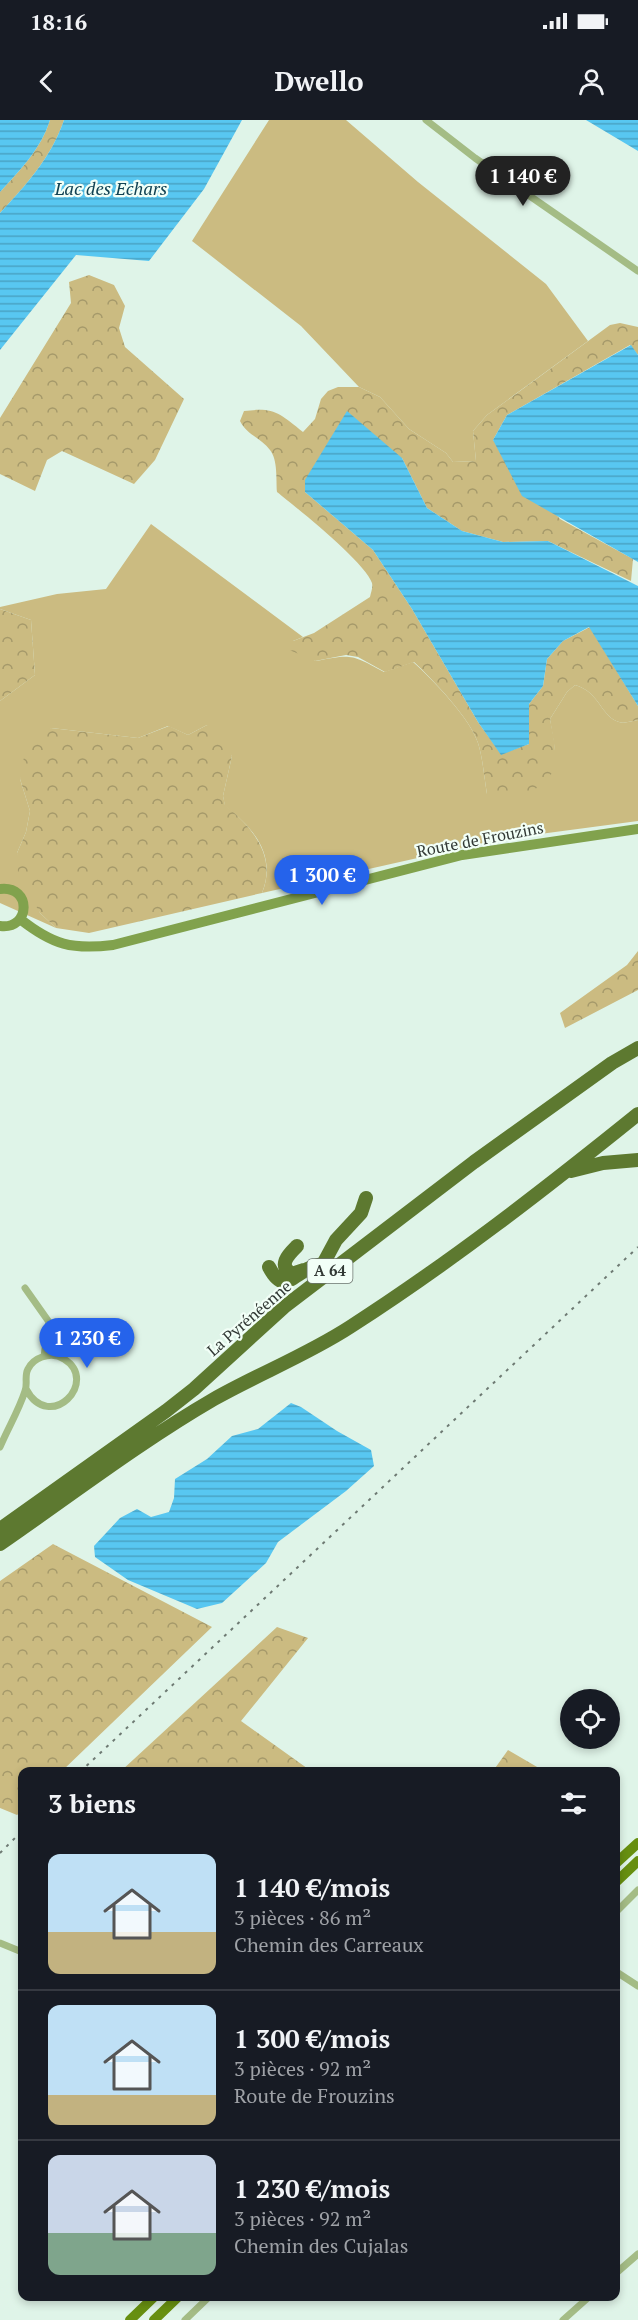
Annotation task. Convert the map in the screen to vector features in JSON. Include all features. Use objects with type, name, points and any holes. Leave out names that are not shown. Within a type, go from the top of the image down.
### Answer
[{"type":"highway","name":"La Pyrénéenne","points":[[0,1529],[175,1404],[312,1285],[575,1089],[638,1048]]},
{"type":"highway","points":[[0,1544],[152,1438],[214,1399],[347,1329],[450,1260],[638,1114]]},
{"type":"highway","points":[[566,1172],[603,1163],[638,1160]]},
{"type":"highway","points":[[269,1267],[277,1279],[285,1282],[293,1280],[362,1213],[366,1198]]},
{"type":"highway","points":[[312,1285],[336,1239]]},
{"type":"highway","points":[[297,1246],[287,1256],[285,1266],[292,1274],[356,1252]]},
{"type":"main road","name":"Route de Frouzins","points":[[20,919],[46,939],[62,944],[113,945],[462,855],[638,829]]},
{"type":"main road","points":[[0,889],[9,888],[20,895],[24,907],[20,919],[10,926],[0,926]]},
{"type":"main road","points":[[620,1859],[638,1843]]},
{"type":"main road","points":[[620,1877],[638,1861]]},
{"type":"main road","points":[[130,2320],[150,2301]]},
{"type":"main road","points":[[154,2320],[174,2301]]},
{"type":"street","points":[[426,120],[485,165],[638,271]]},
{"type":"street","points":[[25,1288],[49,1322],[44,1356]]},
{"type":"street","points":[[0,1446],[26,1389],[27,1371],[36,1360],[44,1356],[59,1356],[71,1365],[76,1378],[73,1394],[67,1401],[52,1406],[35,1401],[26,1389]]},
{"type":"street","points":[[620,1908],[638,1890]]},
{"type":"street","points":[[0,1943],[18,1950]]},
{"type":"street","points":[[620,1974],[638,1986]]},
{"type":"street","points":[[620,2270],[638,2254]]},
{"type":"street","points":[[185,2320],[205,2301]]},
{"type":"street","points":[[563,2320],[584,2301]]},
{"type":"green space","points":[[50,120],[64,120],[59,134],[45,159],[0,213],[0,192],[35,150]]},
{"type":"green space","points":[[269,120],[346,120],[418,182],[546,284],[588,341],[487,415],[473,431],[476,461],[453,462],[446,453],[409,429],[380,397],[359,387],[301,326],[192,241]]},
{"type":"green space","points":[[89,275],[114,285],[125,306],[119,328],[125,347],[184,399],[155,460],[134,484],[62,451],[47,460],[35,491],[0,474],[0,418],[71,303],[69,282]]},
{"type":"green space","points":[[620,323],[638,327],[638,355],[630,345],[507,415],[493,440],[560,519],[633,559],[631,581],[548,541],[503,542],[462,531],[427,508],[402,458],[305,480],[305,492],[373,550],[412,609],[478,722],[501,754],[529,744],[529,704],[543,686],[547,659],[563,641],[590,627],[638,706],[638,720],[619,722],[608,715],[590,693],[575,685],[567,692],[550,719],[555,757],[550,776],[537,788],[519,797],[495,799],[487,794],[481,755],[474,733],[450,700],[414,662],[385,672],[358,657],[346,655],[315,661],[287,649],[293,641],[314,633],[370,597],[372,583],[367,574],[344,549],[277,492],[273,454],[246,430],[240,421],[244,411],[270,411],[282,416],[303,432],[315,419],[321,399],[328,391],[338,387],[359,387],[380,397],[409,429],[446,453],[453,462],[476,461],[473,431],[487,415],[610,325]]},
{"type":"green space","points":[[151,524],[303,637],[293,641],[315,661],[351,657],[384,672],[413,662],[450,700],[474,733],[481,755],[487,794],[555,750],[550,719],[567,692],[575,685],[590,693],[613,719],[623,723],[638,720],[638,821],[502,839],[262,893],[266,880],[265,855],[253,833],[225,806],[223,796],[232,756],[207,725],[188,735],[168,726],[138,738],[51,728],[20,779],[30,811],[26,832],[17,853],[40,913],[56,928],[0,903],[0,701],[35,675],[31,620],[0,609],[0,607],[57,594],[106,589]]},
{"type":"green space","points":[[0,609],[31,620],[35,675],[0,701]]},
{"type":"green space","points":[[207,725],[219,727],[232,756],[223,796],[225,805],[245,823],[260,844],[266,867],[266,880],[262,893],[89,933],[56,928],[40,913],[18,875],[17,853],[26,832],[30,811],[20,779],[24,757],[41,731],[51,728],[138,738],[169,726],[188,735]]},
{"type":"green space","points":[[638,951],[638,990],[565,1028],[560,1013],[627,965]]},
{"type":"green space","points":[[53,1544],[212,1627],[66,1767],[18,1767],[17,1815],[0,1808],[0,1581]]},
{"type":"green space","points":[[277,1627],[308,1638],[241,1721],[305,1767],[125,1767]]},
{"type":"green space","points":[[508,1750],[537,1767],[496,1767]]},
{"type":"water","name":"Lac des Echars","points":[[0,120],[50,120],[35,150],[0,192]]},
{"type":"water","name":"Lac des Echars","points":[[64,120],[242,120],[204,189],[149,261],[76,255],[0,350],[0,213],[45,159]]},
{"type":"water","points":[[586,120],[638,120],[638,151]]},
{"type":"water","points":[[631,345],[638,355],[638,562],[522,496],[493,440],[507,415]]},
{"type":"water","points":[[347,411],[402,458],[427,508],[462,531],[503,542],[548,541],[638,586],[638,706],[589,627],[563,641],[547,659],[543,686],[529,704],[529,744],[501,755],[478,722],[412,609],[373,550],[305,492],[305,480]]},
{"type":"water","points":[[291,1403],[371,1450],[374,1466],[346,1491],[278,1542],[266,1563],[222,1603],[197,1609],[128,1580],[95,1557],[94,1546],[120,1518],[137,1509],[151,1517],[169,1512],[174,1498],[175,1479],[207,1459],[232,1436],[258,1429]]},
{"type":"railway","points":[[85,1767],[638,1247]]},
{"type":"railway","points":[[0,1853],[18,1835]]}]
